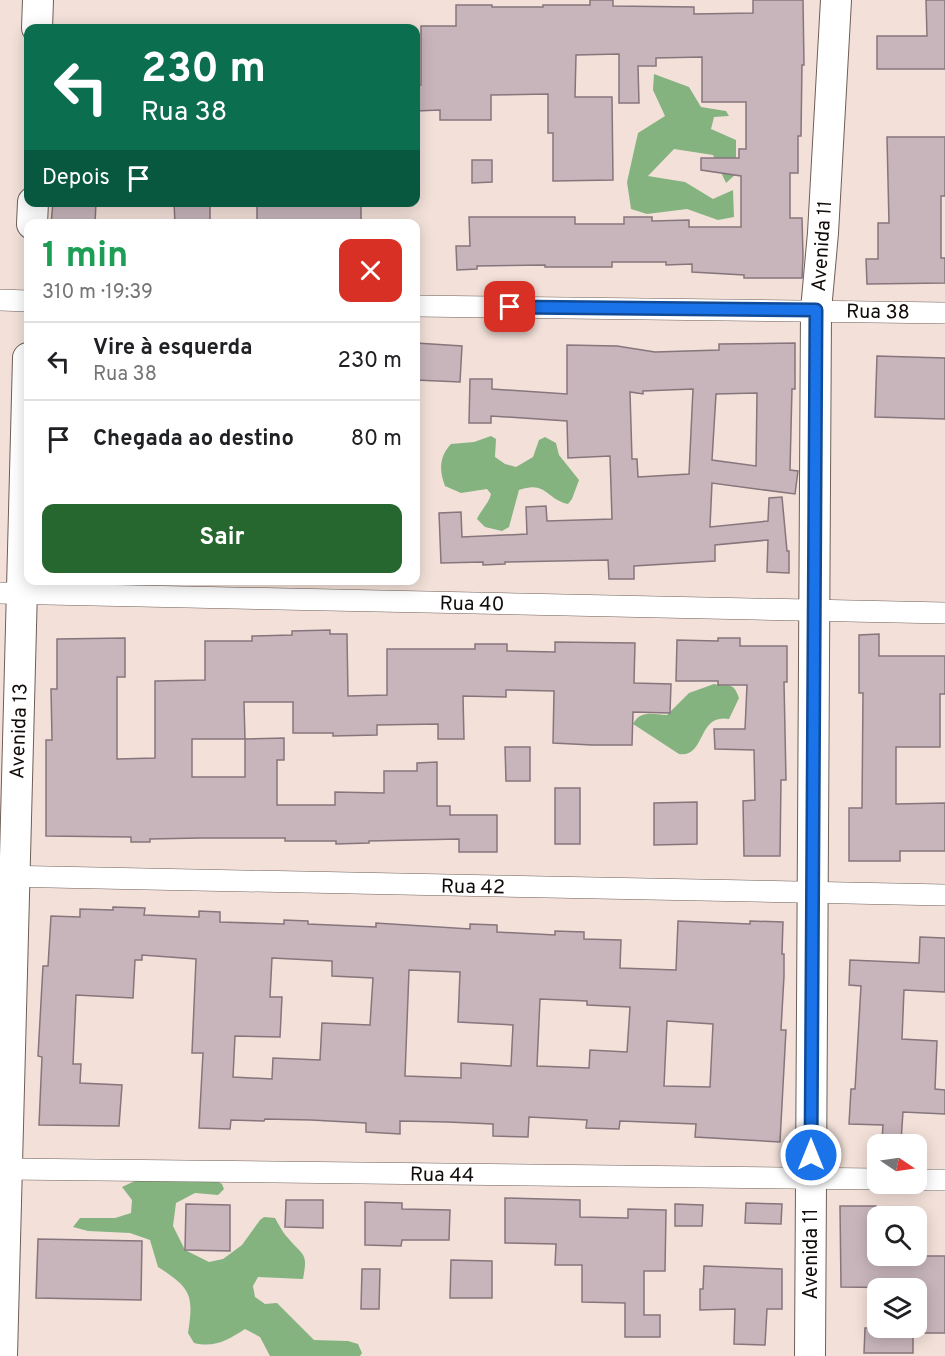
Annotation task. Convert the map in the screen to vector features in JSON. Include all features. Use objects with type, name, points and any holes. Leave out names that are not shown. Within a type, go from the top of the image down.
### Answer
[{"type":"street","points":[[37,24],[38,0]]},
{"type":"street","name":"Avenida 11","points":[[810,1356],[816,310],[823,233],[836,0]]},
{"type":"street","points":[[0,300],[24,301]]},
{"type":"street","name":"Rua 38","points":[[420,306],[945,313]]},
{"type":"street","name":"Avenida 13","points":[[2,1356],[7,1169],[4,1130],[11,593],[24,413]]},
{"type":"street","name":"Rua 40","points":[[11,593],[945,613]]},
{"type":"street","name":"Rua 42","points":[[7,877],[945,895]]},
{"type":"street","name":"Rua 44","points":[[7,1169],[867,1179]]},
{"type":"street","points":[[927,1180],[945,1180]]},
{"type":"green space","points":[[654,74],[689,87],[701,107],[726,111],[729,116],[714,117],[711,129],[736,140],[736,174],[726,183],[713,155],[674,149],[648,176],[685,182],[713,199],[733,190],[734,217],[718,220],[687,209],[647,214],[631,209],[627,182],[638,133],[665,116],[653,90]]},
{"type":"green space","points":[[491,436],[496,439],[495,457],[505,464],[516,467],[533,457],[539,440],[545,437],[556,443],[559,455],[579,480],[568,504],[535,487],[519,490],[509,527],[502,531],[485,527],[477,519],[491,494],[487,489],[461,493],[445,486],[441,464],[451,444],[474,442]]},
{"type":"green space","points":[[714,684],[732,687],[739,698],[729,719],[711,722],[694,749],[688,753],[679,754],[633,724],[643,715],[667,715],[689,693]]},
{"type":"green space","points":[[208,1176],[222,1184],[224,1189],[218,1195],[195,1193],[176,1203],[173,1226],[185,1250],[209,1262],[223,1259],[242,1245],[260,1220],[264,1217],[275,1218],[284,1234],[305,1259],[303,1279],[258,1277],[253,1286],[255,1297],[265,1304],[277,1303],[314,1340],[348,1341],[358,1344],[362,1353],[360,1356],[270,1356],[260,1337],[245,1329],[215,1344],[194,1343],[188,1333],[190,1301],[188,1294],[184,1287],[158,1267],[150,1240],[130,1233],[88,1231],[73,1227],[80,1218],[115,1218],[131,1213],[132,1200],[122,1187],[137,1180]]},
{"type":"building","points":[[590,0],[613,0],[613,6],[694,7],[694,14],[753,13],[753,0],[803,0],[804,65],[802,65],[801,136],[798,136],[798,173],[790,173],[790,218],[802,218],[802,278],[744,278],[744,275],[692,272],[692,264],[666,265],[666,262],[612,262],[612,267],[477,266],[477,269],[457,270],[456,246],[470,246],[469,217],[575,217],[575,224],[624,224],[624,217],[652,217],[652,221],[689,220],[689,227],[741,227],[741,176],[701,170],[701,158],[739,158],[739,149],[746,149],[746,102],[702,102],[702,57],[656,58],[656,66],[638,66],[639,103],[619,103],[619,54],[576,55],[575,97],[612,97],[613,180],[553,181],[553,133],[548,133],[548,94],[491,95],[491,120],[440,120],[440,110],[420,111],[421,26],[456,26],[456,5],[543,7],[543,5],[590,5]]},
{"type":"building","points":[[926,0],[945,0],[945,69],[877,69],[877,36],[927,36]]},
{"type":"building","points":[[887,137],[945,137],[945,196],[941,196],[941,258],[945,258],[945,283],[867,284],[866,259],[878,259],[878,223],[889,223]]},
{"type":"building","points":[[472,160],[492,160],[492,182],[472,183]]},
{"type":"building","points":[[53,207],[96,207],[95,219],[51,219]]},
{"type":"building","points":[[174,207],[210,207],[210,219],[175,219]]},
{"type":"building","points":[[257,207],[361,207],[361,219],[257,219]]},
{"type":"building","points":[[420,343],[462,346],[460,382],[420,380]]},
{"type":"building","points":[[795,343],[795,389],[792,389],[790,470],[798,471],[795,494],[712,483],[710,527],[768,521],[769,498],[782,497],[787,551],[789,551],[789,573],[767,572],[768,540],[715,545],[715,561],[634,566],[634,579],[609,579],[608,560],[505,562],[505,564],[483,565],[483,562],[441,563],[439,513],[461,512],[462,537],[527,534],[526,507],[546,506],[547,521],[612,519],[610,456],[568,458],[567,421],[491,416],[491,423],[469,423],[470,379],[492,379],[492,389],[567,394],[567,345],[617,346],[655,352],[719,350],[719,344]],"holes":[[[693,389],[689,474],[638,477],[637,459],[632,459],[630,392],[643,394],[643,391]],[[757,393],[756,466],[712,460],[716,394]]]},
{"type":"building","points":[[877,356],[945,358],[945,419],[875,417]]},
{"type":"building","points":[[330,630],[330,634],[347,634],[348,696],[387,695],[387,649],[475,649],[475,644],[507,644],[507,651],[555,652],[555,642],[635,643],[634,683],[671,684],[670,713],[633,712],[632,745],[592,745],[553,743],[554,691],[506,690],[506,697],[463,696],[464,739],[438,739],[438,724],[377,725],[377,735],[333,736],[333,733],[293,733],[293,702],[244,702],[245,739],[284,738],[284,760],[277,760],[277,805],[335,805],[335,792],[384,793],[384,771],[417,771],[417,763],[437,762],[437,806],[450,806],[450,815],[497,815],[497,852],[459,852],[459,839],[336,844],[336,841],[285,841],[285,838],[150,839],[150,842],[131,842],[131,837],[46,836],[46,740],[52,740],[51,689],[57,689],[57,639],[125,638],[125,677],[117,677],[117,759],[155,758],[155,681],[205,680],[205,641],[252,641],[252,636],[292,635],[292,631]],"holes":[[[192,739],[245,739],[245,777],[192,777]]]},
{"type":"building","points":[[879,634],[879,656],[945,656],[945,694],[940,694],[940,747],[896,747],[896,804],[945,803],[945,851],[900,851],[900,861],[849,861],[849,808],[862,808],[863,693],[859,693],[859,635]]},
{"type":"building","points":[[718,638],[740,638],[740,646],[787,646],[787,682],[784,682],[786,780],[781,780],[780,856],[744,856],[743,801],[755,800],[754,750],[715,749],[714,729],[745,729],[747,685],[718,685],[718,681],[676,681],[677,640],[718,641]]},
{"type":"building","points":[[505,747],[530,747],[530,781],[506,781]]},
{"type":"building","points":[[555,788],[580,788],[580,844],[555,844]]},
{"type":"building","points":[[697,802],[697,844],[654,845],[654,803]]},
{"type":"building","points":[[113,907],[145,908],[144,915],[199,917],[199,911],[220,912],[220,922],[284,924],[284,920],[308,921],[308,924],[376,927],[376,923],[470,929],[470,924],[497,925],[497,932],[555,935],[555,931],[584,932],[584,939],[621,940],[620,968],[676,970],[678,921],[750,924],[750,921],[783,922],[784,976],[781,1030],[786,1030],[780,1142],[695,1137],[696,1124],[620,1121],[619,1129],[586,1128],[587,1120],[529,1117],[528,1137],[493,1136],[493,1124],[447,1122],[400,1121],[400,1134],[366,1132],[366,1123],[311,1120],[231,1120],[230,1129],[199,1128],[203,1053],[192,1053],[196,959],[142,955],[142,960],[135,960],[133,998],[76,995],[73,1064],[81,1064],[80,1083],[122,1085],[119,1126],[39,1125],[42,1057],[38,1056],[43,966],[48,966],[51,916],[80,917],[80,909],[113,910]],"holes":[[[272,958],[332,961],[332,976],[373,978],[370,1025],[322,1023],[320,1060],[273,1058],[272,1079],[233,1077],[235,1036],[280,1037],[282,997],[270,997]],[[409,970],[460,972],[458,1022],[513,1025],[511,1066],[461,1063],[461,1078],[405,1076]],[[540,999],[587,1001],[587,1005],[630,1007],[627,1052],[590,1050],[589,1068],[537,1066]],[[667,1021],[713,1024],[710,1087],[664,1086]]]},
{"type":"building","points":[[920,937],[945,938],[945,992],[904,990],[902,1039],[937,1041],[935,1089],[945,1090],[945,1114],[903,1112],[901,1134],[882,1134],[883,1125],[849,1124],[851,1089],[855,1089],[861,986],[849,985],[850,960],[919,963]]},
{"type":"building","points":[[505,1198],[580,1200],[580,1217],[628,1218],[628,1209],[666,1210],[665,1271],[644,1271],[644,1315],[660,1315],[660,1337],[625,1337],[625,1303],[582,1302],[582,1265],[555,1265],[556,1244],[505,1243]]},
{"type":"building","points":[[286,1200],[323,1200],[323,1228],[285,1227]]},
{"type":"building","points":[[365,1202],[402,1203],[402,1209],[450,1210],[449,1240],[402,1240],[401,1246],[365,1245]]},
{"type":"building","points":[[746,1203],[782,1204],[781,1224],[745,1223]]},
{"type":"building","points":[[186,1204],[230,1205],[230,1251],[185,1250]]},
{"type":"building","points":[[675,1204],[703,1205],[702,1226],[675,1226]]},
{"type":"building","points":[[840,1206],[867,1206],[867,1266],[927,1266],[927,1256],[945,1256],[945,1333],[927,1333],[927,1278],[867,1278],[867,1287],[841,1287]]},
{"type":"building","points":[[38,1239],[142,1241],[141,1300],[36,1298]]},
{"type":"building","points":[[451,1260],[492,1261],[492,1298],[450,1298]]},
{"type":"building","points":[[704,1266],[782,1269],[782,1309],[767,1309],[765,1345],[734,1344],[735,1309],[700,1310],[700,1289],[703,1289]]},
{"type":"building","points":[[362,1269],[380,1269],[379,1309],[361,1309]]},
{"type":"building","points":[[865,1328],[867,1328],[867,1338],[913,1338],[913,1353],[864,1353]]},
{"type":"route","points":[[510,307],[816,310],[811,1155]]}]
